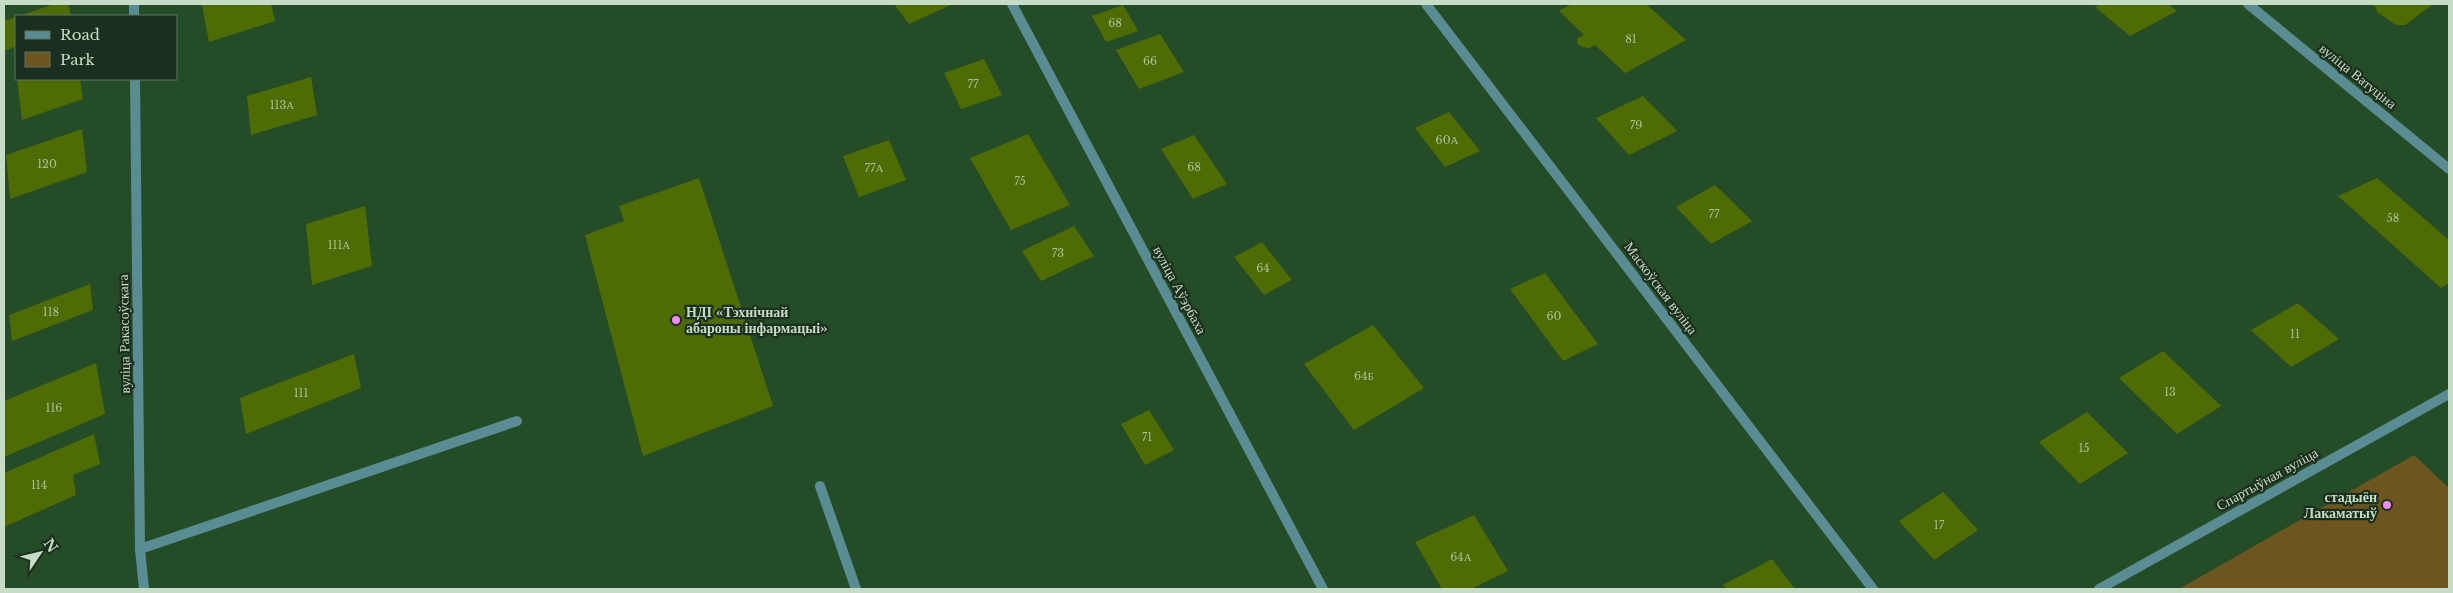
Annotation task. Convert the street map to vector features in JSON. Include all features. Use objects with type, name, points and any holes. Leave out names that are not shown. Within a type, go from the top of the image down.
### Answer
[{"type":"street","name":"вуліца Аўэрбаха","points":[[1012,4],[1323,589]]},
{"type":"street","name":"Маскоўская вуліца","points":[[1426,4],[1874,589]]},
{"type":"street","name":"вуліца Ватуціна","points":[[2248,4],[2449,169]]},
{"type":"street","name":"вуліца Ракасоўскага","points":[[135,80],[140,549],[144,589]]},
{"type":"street","name":"Спартыўная вуліца","points":[[2099,589],[2449,394]]},
{"type":"street","points":[[140,549],[517,421]]},
{"type":"street","points":[[820,486],[856,589]]},
{"type":"green space","name":"стадыён Лакаматыў","points":[[2414,455],[2449,488],[2449,589],[2179,589]]},
{"type":"building","points":[[54,4],[68,4],[71,15],[22,15]]},
{"type":"building","points":[[271,4],[275,21],[209,42],[202,5]]},
{"type":"building","points":[[894,4],[953,4],[909,24]]},
{"type":"building","points":[[1572,4],[1646,4],[1686,40],[1625,73],[1595,45],[1589,48],[1582,47],[1577,43],[1578,38],[1584,35],[1559,11]]},
{"type":"building","points":[[2101,4],[2168,4],[2177,11],[2130,36],[2095,7]]},
{"type":"building","points":[[2372,4],[2433,4],[2405,25],[2396,25],[2377,12],[2376,7]]},
{"type":"building","points":[[1123,5],[1138,31],[1106,42],[1092,16]]},
{"type":"building","points":[[15,17],[15,46],[4,51],[4,21]]},
{"type":"building","points":[[1160,34],[1184,72],[1139,89],[1116,50]]},
{"type":"building","points":[[984,59],[1002,95],[961,109],[944,73]]},
{"type":"building","points":[[311,77],[317,115],[251,135],[247,96]]},
{"type":"building","points":[[17,80],[80,80],[83,99],[22,120]]},
{"type":"building","points":[[1643,96],[1677,131],[1629,155],[1596,118]]},
{"type":"building","points":[[1449,112],[1480,151],[1445,167],[1415,128]]},
{"type":"building","points":[[82,129],[87,172],[10,199],[6,155]]},
{"type":"building","points":[[1028,134],[1070,205],[1011,230],[970,158]]},
{"type":"building","points":[[1194,135],[1227,184],[1193,199],[1161,149]]},
{"type":"building","points":[[889,140],[906,180],[859,197],[843,156]]},
{"type":"building","name":"НДІ «Тэхнічнай абароны інфармацыі»","points":[[699,178],[773,406],[643,456],[585,235],[624,221],[619,206]]},
{"type":"building","points":[[2377,178],[2449,240],[2449,283],[2441,288],[2338,196]]},
{"type":"building","points":[[1715,185],[1752,221],[1711,244],[1676,207]]},
{"type":"building","points":[[365,206],[372,266],[312,285],[306,224]]},
{"type":"building","points":[[1074,226],[1094,256],[1041,281],[1022,251]]},
{"type":"building","points":[[1262,242],[1292,280],[1264,295],[1234,257]]},
{"type":"building","points":[[1545,273],[1598,344],[1563,361],[1510,289]]},
{"type":"building","points":[[90,284],[93,310],[12,341],[9,315]]},
{"type":"building","points":[[2298,303],[2339,339],[2291,367],[2251,330]]},
{"type":"building","points":[[1373,325],[1424,388],[1354,430],[1304,364]]},
{"type":"building","points":[[2163,351],[2221,406],[2177,434],[2119,378]]},
{"type":"building","points":[[354,354],[361,388],[246,434],[240,398]]},
{"type":"building","points":[[96,363],[105,414],[4,457],[4,401]]},
{"type":"building","points":[[1149,410],[1174,450],[1145,465],[1121,424]]},
{"type":"building","points":[[2087,412],[2128,453],[2080,484],[2039,442]]},
{"type":"building","points":[[94,434],[100,464],[73,475],[76,495],[4,527],[4,473]]},
{"type":"building","points":[[1943,492],[1978,530],[1934,560],[1899,521]]},
{"type":"building","points":[[1474,515],[1508,571],[1471,589],[1442,589],[1415,542]]},
{"type":"building","points":[[1772,559],[1795,589],[1727,589],[1723,585]]},
{"type":"place","name":"НДІ «Тэхнічнай абароны інфармацыі»","points":[[676,320]]},
{"type":"place","name":"стадыён Лакаматыў","points":[[2387,505]]}]
